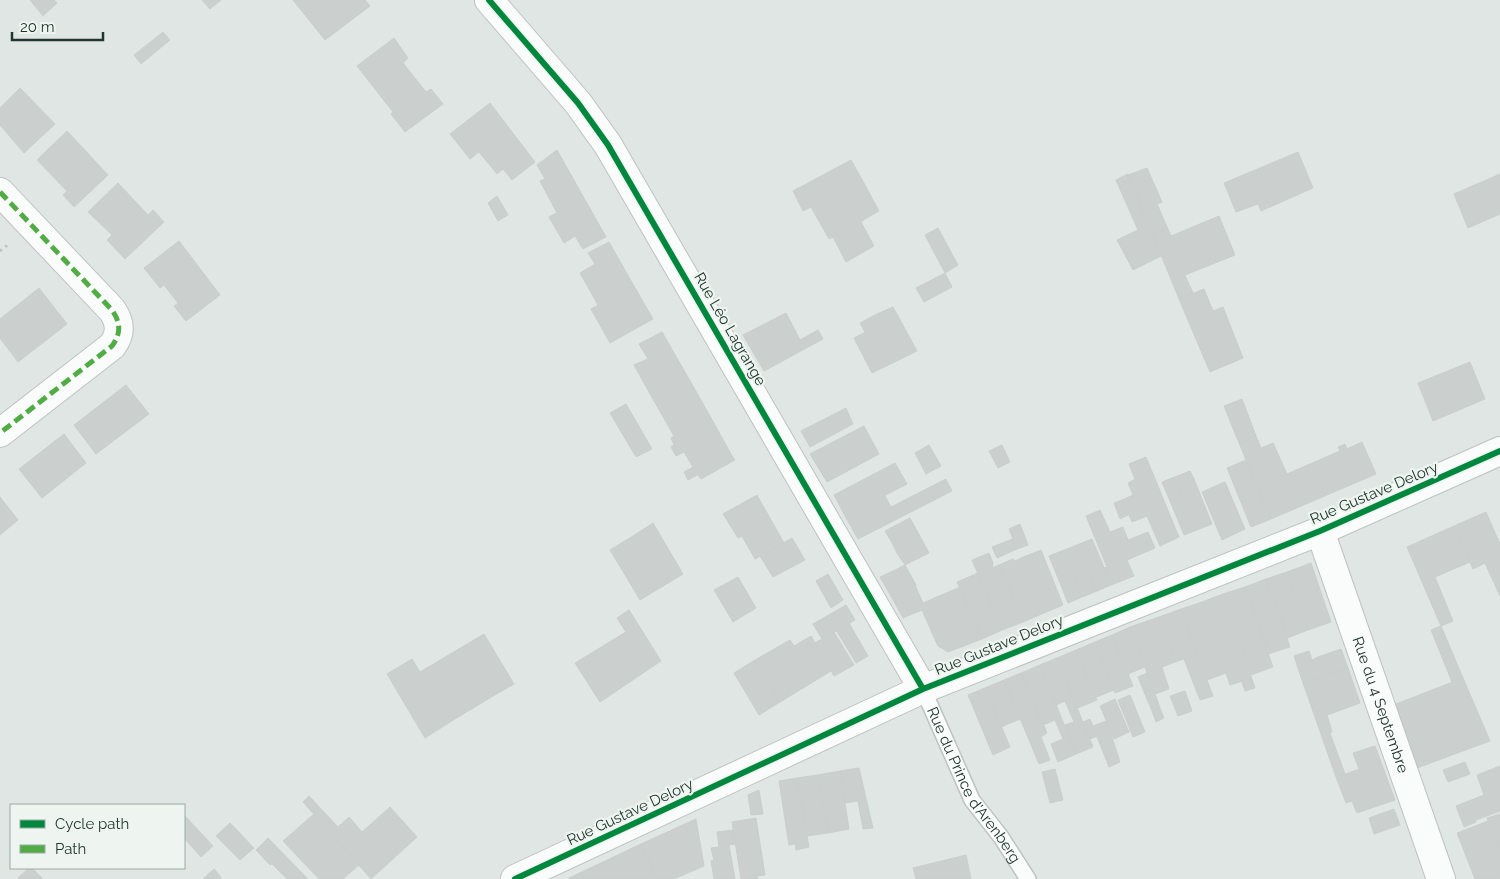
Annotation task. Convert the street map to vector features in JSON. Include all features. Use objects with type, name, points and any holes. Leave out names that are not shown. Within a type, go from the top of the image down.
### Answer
[{"type":"street","name":"Rue Léo Lagrange","points":[[489,0],[578,103],[608,145],[923,689]]},
{"type":"street","points":[[0,192],[112,310],[116,316],[119,329],[119,336],[112,346],[0,433]]},
{"type":"street","name":"Rue Gustave Delory","points":[[515,879],[923,689],[1320,530],[1500,451]]},
{"type":"street","name":"Rue du 4 Septembre","points":[[1320,530],[1441,879]]},
{"type":"lane","name":"Rue du Prince d'Arenberg","points":[[923,689],[972,800],[1001,837],[1028,879]]},
{"type":"building","points":[[30,0],[54,0],[57,3],[43,16]]},
{"type":"building","points":[[202,0],[221,0],[210,9]]},
{"type":"building","points":[[293,0],[365,0],[370,6],[325,40]]},
{"type":"building","points":[[163,32],[170,40],[141,64],[134,55]]},
{"type":"building","points":[[394,38],[408,58],[403,63],[426,92],[431,89],[443,104],[405,132],[391,114],[393,112],[357,66]]},
{"type":"building","points":[[20,88],[55,124],[24,153],[0,125],[0,108]]},
{"type":"building","points":[[490,103],[509,128],[470,159],[450,134]]},
{"type":"building","points":[[509,128],[535,162],[512,180],[503,169],[497,174],[479,152]]},
{"type":"building","points":[[67,131],[108,175],[74,207],[63,195],[67,191],[37,160]]},
{"type":"building","points":[[557,150],[584,198],[557,213],[540,181],[545,179],[537,165]]},
{"type":"building","points":[[1298,152],[1313,188],[1261,211],[1258,204],[1236,212],[1224,183]]},
{"type":"building","points":[[851,160],[865,185],[851,192],[838,167]]},
{"type":"building","points":[[838,167],[865,219],[861,222],[874,246],[846,262],[833,237],[829,239],[811,207],[803,211],[793,191]]},
{"type":"building","points":[[1147,168],[1162,202],[1157,204],[1171,236],[1219,216],[1235,255],[1185,275],[1181,267],[1168,272],[1128,175]]},
{"type":"building","points":[[1128,174],[1161,256],[1133,270],[1117,240],[1138,230],[1116,180]]},
{"type":"building","points":[[1500,174],[1500,214],[1468,228],[1454,194]]},
{"type":"building","points":[[118,183],[148,215],[153,210],[164,222],[125,259],[107,240],[112,235],[88,212]]},
{"type":"building","points":[[865,185],[879,211],[865,219],[851,192]]},
{"type":"building","points":[[497,196],[508,215],[498,221],[488,203]]},
{"type":"building","points":[[584,198],[606,237],[583,249],[575,236],[564,243],[549,217]]},
{"type":"building","points":[[938,228],[958,265],[945,273],[925,235]]},
{"type":"building","points":[[179,241],[220,295],[186,321],[174,306],[178,303],[164,285],[160,288],[144,268]]},
{"type":"building","points":[[609,242],[634,286],[598,305],[580,273],[595,264],[588,253]]},
{"type":"building","points":[[1181,267],[1193,293],[1179,299],[1168,272]]},
{"type":"building","points":[[945,273],[952,287],[924,302],[916,288]]},
{"type":"building","points":[[634,286],[653,319],[610,343],[591,309]]},
{"type":"building","points":[[39,288],[67,324],[18,362],[0,338],[0,319]]},
{"type":"building","points":[[1204,289],[1213,311],[1223,307],[1243,358],[1210,372],[1179,299]]},
{"type":"building","points":[[893,307],[898,316],[882,323],[877,314]]},
{"type":"building","points":[[786,313],[800,340],[818,330],[823,339],[764,371],[743,335]]},
{"type":"building","points":[[877,314],[882,323],[865,332],[860,323]]},
{"type":"building","points":[[898,316],[917,351],[872,373],[854,338]]},
{"type":"building","points":[[662,332],[685,372],[649,392],[634,365],[648,359],[639,344]]},
{"type":"building","points":[[1470,362],[1485,399],[1433,421],[1418,383]]},
{"type":"building","points":[[685,372],[710,416],[674,436],[649,392]]},
{"type":"building","points":[[126,385],[149,414],[96,454],[74,425]]},
{"type":"building","points":[[1242,399],[1256,436],[1239,443],[1224,406]]},
{"type":"building","points":[[626,404],[652,449],[636,457],[610,413]]},
{"type":"building","points":[[846,408],[853,424],[810,447],[801,431]]},
{"type":"building","points":[[710,416],[732,456],[688,480],[684,472],[693,467],[684,452],[676,456],[671,447],[674,445],[671,438]]},
{"type":"building","points":[[864,426],[879,454],[827,482],[810,454]]},
{"type":"building","points":[[64,434],[86,463],[42,498],[19,469]]},
{"type":"building","points":[[1256,436],[1261,448],[1273,443],[1287,474],[1340,451],[1338,447],[1345,444],[1347,449],[1362,442],[1376,474],[1271,519],[1239,443]]},
{"type":"building","points":[[929,445],[941,466],[926,474],[915,453]]},
{"type":"building","points":[[1002,445],[1010,462],[998,468],[989,451]]},
{"type":"building","points":[[732,456],[735,460],[701,479],[698,475]]},
{"type":"building","points":[[1146,457],[1179,537],[1160,546],[1147,516],[1132,522],[1122,500],[1133,495],[1128,483],[1135,479],[1129,464]]},
{"type":"building","points":[[1246,460],[1271,519],[1251,527],[1227,468]]},
{"type":"building","points":[[895,463],[907,484],[845,516],[834,495]]},
{"type":"building","points":[[1190,471],[1194,479],[1177,486],[1182,496],[1170,501],[1162,482]]},
{"type":"building","points":[[946,479],[952,491],[858,539],[845,516],[885,496],[891,507]]},
{"type":"building","points":[[1194,479],[1212,524],[1184,535],[1170,501],[1182,496],[1177,486]]},
{"type":"building","points":[[1225,482],[1245,529],[1222,540],[1202,492]]},
{"type":"building","points":[[757,495],[784,543],[755,559],[742,536],[738,538],[723,514]]},
{"type":"building","points":[[0,497],[18,520],[0,535]]},
{"type":"building","points":[[1122,500],[1128,515],[1120,519],[1114,503]]},
{"type":"building","points":[[1100,510],[1110,532],[1123,527],[1128,540],[1148,532],[1155,548],[1127,560],[1134,576],[1111,585],[1104,568],[1107,567],[1086,516]]},
{"type":"building","points":[[1486,512],[1500,544],[1500,596],[1485,563],[1473,569],[1454,526]]},
{"type":"building","points":[[910,518],[916,529],[891,541],[885,531]]},
{"type":"building","points":[[653,523],[683,574],[640,600],[621,568],[643,554],[633,536]]},
{"type":"building","points":[[1020,524],[1028,545],[1017,549],[1009,529]]},
{"type":"building","points":[[1454,526],[1470,562],[1435,577],[1453,621],[1441,626],[1407,547]]},
{"type":"building","points":[[916,529],[922,540],[897,553],[891,541]]},
{"type":"building","points":[[633,536],[643,554],[621,568],[610,550]]},
{"type":"building","points":[[792,538],[805,560],[773,577],[760,556]]},
{"type":"building","points":[[1013,539],[1017,549],[997,558],[992,547]]},
{"type":"building","points":[[1092,539],[1101,560],[1086,566],[1077,545]]},
{"type":"building","points":[[922,540],[929,553],[905,565],[897,553]]},
{"type":"building","points":[[1077,545],[1086,566],[1058,578],[1049,556]]},
{"type":"building","points":[[1041,550],[1063,605],[1044,613],[1021,558]]},
{"type":"building","points":[[989,553],[993,563],[992,568],[999,565],[1023,622],[1002,630],[972,560]]},
{"type":"building","points":[[1021,558],[1044,613],[1023,622],[999,565]]},
{"type":"building","points":[[1101,560],[1111,585],[1097,591],[1086,566]]},
{"type":"building","points":[[1311,563],[1331,622],[1308,630],[1287,572]]},
{"type":"building","points":[[905,565],[916,585],[904,591],[893,571]]},
{"type":"building","points":[[1086,566],[1097,591],[1082,597],[1072,572]]},
{"type":"building","points":[[893,571],[904,591],[892,598],[880,577]]},
{"type":"building","points":[[1072,572],[1082,597],[1068,603],[1058,578]]},
{"type":"building","points":[[1287,572],[1308,630],[1287,638],[1266,579]]},
{"type":"building","points":[[978,573],[1002,630],[982,639],[957,582]]},
{"type":"building","points":[[828,574],[843,600],[831,608],[816,581]]},
{"type":"building","points":[[738,577],[756,608],[733,622],[714,590]]},
{"type":"building","points":[[1266,579],[1290,647],[1268,654],[1245,587]]},
{"type":"building","points":[[915,585],[923,603],[960,587],[982,639],[948,652],[938,646],[922,610],[903,618],[892,598]]},
{"type":"building","points":[[1245,587],[1273,667],[1251,675],[1223,594]]},
{"type":"building","points":[[1223,594],[1255,688],[1245,691],[1235,663],[1224,667],[1202,602]]},
{"type":"building","points":[[1202,602],[1226,673],[1207,680],[1181,609]]},
{"type":"building","points":[[846,605],[855,620],[822,639],[813,624]]},
{"type":"building","points":[[1181,609],[1213,696],[1200,700],[1184,659],[1175,662],[1159,617]]},
{"type":"building","points":[[629,610],[661,661],[600,702],[575,663],[626,632],[617,618]]},
{"type":"building","points":[[1159,617],[1175,662],[1162,667],[1169,689],[1155,694],[1130,627]]},
{"type":"building","points":[[849,623],[868,656],[856,663],[836,630]]},
{"type":"building","points":[[1441,626],[1463,678],[1452,682],[1431,630]]},
{"type":"building","points":[[1130,627],[1145,667],[1128,674],[1112,635]]},
{"type":"building","points":[[834,632],[854,665],[834,676],[815,643]]},
{"type":"building","points":[[484,634],[514,684],[488,699],[483,690],[445,713],[450,722],[425,738],[387,674],[412,659],[420,672]]},
{"type":"building","points":[[1112,635],[1133,686],[1115,693],[1095,642]]},
{"type":"building","points":[[811,636],[831,671],[780,702],[755,660],[790,640],[794,646]]},
{"type":"building","points":[[1095,642],[1114,690],[1096,697],[1076,650]]},
{"type":"building","points":[[1341,649],[1348,668],[1325,676],[1318,657]]},
{"type":"building","points":[[1076,650],[1097,700],[1078,708],[1057,658]]},
{"type":"building","points":[[1309,651],[1312,660],[1318,657],[1325,676],[1303,683],[1294,656]]},
{"type":"building","points":[[1057,658],[1093,747],[1076,754],[1065,725],[1074,722],[1065,701],[1056,705],[1040,665]]},
{"type":"building","points":[[755,660],[780,702],[759,715],[734,673]]},
{"type":"building","points":[[1235,663],[1242,681],[1230,685],[1224,667]]},
{"type":"building","points":[[1040,665],[1076,754],[1058,762],[1051,744],[1063,739],[1055,720],[1043,725],[1021,673]]},
{"type":"building","points":[[1348,668],[1360,703],[1338,711],[1325,676]]},
{"type":"building","points":[[1021,673],[1047,733],[1041,737],[1050,760],[1039,764],[1004,680]]},
{"type":"building","points":[[1147,673],[1153,688],[1144,692],[1138,677]]},
{"type":"building","points":[[1325,676],[1338,711],[1327,715],[1332,732],[1330,733],[1345,774],[1336,777],[1303,683]]},
{"type":"building","points":[[1463,678],[1490,741],[1417,768],[1396,704]]},
{"type":"building","points":[[1004,680],[1020,719],[1001,727],[985,688]]},
{"type":"building","points":[[985,688],[1010,747],[993,755],[968,695]]},
{"type":"building","points":[[1153,688],[1160,708],[1152,711],[1144,692]]},
{"type":"building","points":[[483,690],[488,699],[450,722],[445,713]]},
{"type":"building","points":[[1185,691],[1192,711],[1178,716],[1170,696]]},
{"type":"building","points":[[1130,695],[1145,732],[1133,737],[1118,700]]},
{"type":"building","points":[[1115,699],[1129,732],[1114,739],[1100,706]]},
{"type":"building","points":[[1160,708],[1164,718],[1156,722],[1152,711]]},
{"type":"building","points":[[1090,719],[1093,726],[1106,721],[1110,731],[1090,739],[1083,722]]},
{"type":"building","points":[[1110,731],[1120,762],[1109,767],[1097,737]]},
{"type":"building","points":[[1375,746],[1381,762],[1359,769],[1353,753]]},
{"type":"building","points":[[1381,762],[1395,800],[1357,813],[1352,801],[1346,803],[1336,777]]},
{"type":"building","points":[[1465,762],[1470,774],[1448,782],[1443,770]]},
{"type":"building","points":[[1500,766],[1500,811],[1476,820],[1476,822],[1464,827],[1456,806],[1484,795],[1477,775]]},
{"type":"building","points":[[859,768],[873,828],[863,829],[858,801],[845,803],[840,771]]},
{"type":"building","points":[[1055,769],[1063,800],[1050,803],[1042,772]]},
{"type":"building","points":[[840,771],[849,829],[828,833],[818,775]]},
{"type":"building","points":[[818,775],[828,833],[807,836],[797,778]]},
{"type":"building","points":[[797,778],[809,847],[796,850],[795,844],[789,845],[779,781]]},
{"type":"building","points":[[759,790],[763,814],[751,815],[748,795]]},
{"type":"building","points":[[309,796],[338,827],[349,817],[362,832],[390,807],[417,837],[371,879],[303,802]]},
{"type":"building","points":[[1394,809],[1400,825],[1374,834],[1369,818]]},
{"type":"building","points":[[314,814],[359,865],[343,879],[319,879],[283,841]]},
{"type":"building","points":[[1500,814],[1500,825],[1491,828],[1500,851],[1500,879],[1475,879],[1457,833],[1488,821],[1487,818]]},
{"type":"building","points":[[185,816],[213,846],[201,857],[185,839]]},
{"type":"building","points":[[756,818],[765,875],[757,876],[758,879],[741,879],[732,822]]},
{"type":"building","points":[[696,819],[704,866],[674,879],[657,879],[641,844]]},
{"type":"building","points":[[230,823],[254,848],[240,860],[216,836]]},
{"type":"building","points":[[1500,825],[1500,851],[1491,828]]},
{"type":"building","points":[[733,830],[735,844],[729,845],[735,879],[714,879],[711,861],[714,860],[711,848],[719,847],[717,832]]},
{"type":"building","points":[[268,838],[308,879],[287,879],[272,864],[270,865],[256,850]]},
{"type":"building","points":[[641,844],[657,879],[611,879],[603,862]]},
{"type":"building","points":[[966,855],[971,879],[916,879],[913,868]]},
{"type":"building","points":[[603,862],[611,879],[569,879],[569,878]]},
{"type":"building","points":[[28,869],[33,869],[43,879],[19,879]]},
{"type":"building","points":[[214,869],[221,877],[220,879],[203,879]]},
{"type":"marked path","points":[[0,192],[112,310],[119,328],[112,346],[0,433]]},
{"type":"cycle path","points":[[489,0],[578,103],[608,145],[923,689]]},
{"type":"cycle path","points":[[515,879],[923,689],[1320,531],[1500,451]]}]
